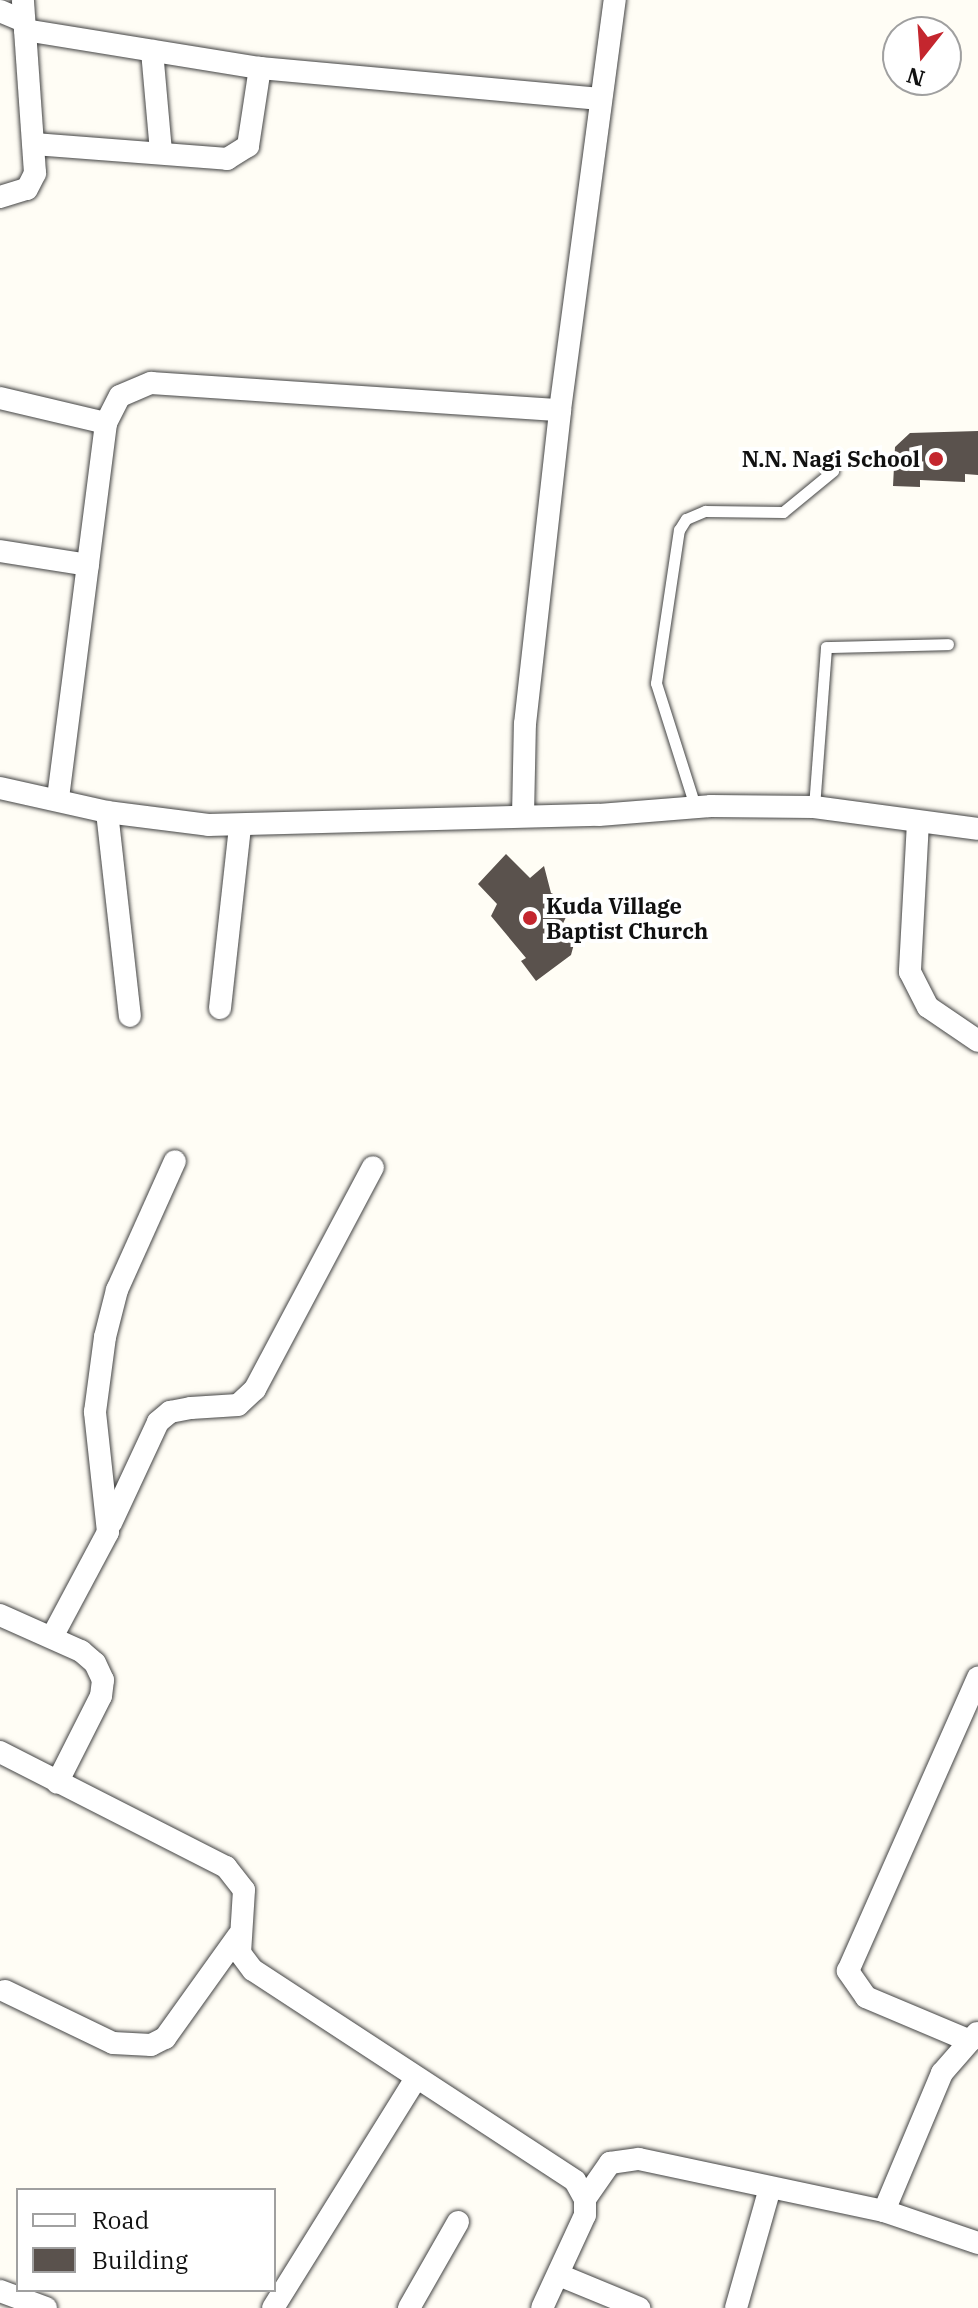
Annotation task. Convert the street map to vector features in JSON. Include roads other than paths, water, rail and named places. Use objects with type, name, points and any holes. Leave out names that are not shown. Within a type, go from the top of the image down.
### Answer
[{"type":"street","points":[[523,816],[525,724],[560,410],[598,99],[614,0]]},
{"type":"street","points":[[0,11],[152,51],[260,68],[598,99]]},
{"type":"street","points":[[0,197],[27,189],[35,173],[24,17]]},
{"type":"street","points":[[152,51],[161,151]]},
{"type":"street","points":[[34,144],[161,151],[227,159],[248,146],[260,68]]},
{"type":"street","points":[[58,798],[106,423],[120,396],[151,383],[560,410]]},
{"type":"street","points":[[0,398],[106,423]]},
{"type":"street","points":[[0,551],[88,565]]},
{"type":"street","points":[[0,788],[58,798],[107,812],[240,826],[523,816],[695,806],[814,807],[978,829]]},
{"type":"street","points":[[107,812],[130,1016]]},
{"type":"street","points":[[918,822],[910,972],[928,1007],[978,1041]]},
{"type":"street","points":[[220,1008],[240,826]]},
{"type":"street","points":[[108,1532],[95,1412],[105,1337],[117,1290],[175,1161]]},
{"type":"street","points":[[52,1637],[108,1532],[158,1422],[170,1412],[238,1405],[255,1389],[373,1167]]},
{"type":"street","points":[[0,1615],[52,1637],[95,1663],[103,1680],[101,1696],[57,1783]]},
{"type":"street","points":[[884,2211],[929,2097],[974,2037],[866,1997],[848,1971],[978,1678]]},
{"type":"street","points":[[0,1752],[226,1867],[244,1890],[238,1936],[240,1953],[253,1970],[415,2080],[575,2181],[585,2199]]},
{"type":"street","points":[[5,1991],[113,2043],[151,2045],[165,2038],[238,1936]]},
{"type":"street","points":[[273,2308],[415,2080]]},
{"type":"street","points":[[542,2308],[575,2244],[585,2199],[604,2170],[622,2159],[884,2211],[978,2243]]},
{"type":"street","points":[[736,2308],[770,2188]]},
{"type":"street","points":[[409,2308],[458,2222]]},
{"type":"street","points":[[559,2275],[639,2308]]},
{"type":"street","points":[[0,2291],[46,2308]]},
{"type":"lane","points":[[695,806],[656,683],[679,530],[686,519],[705,511],[783,512],[833,471]]},
{"type":"lane","points":[[814,807],[826,647],[948,644]]},
{"type":"place","name":"N.N. Nagi School","points":[[936,459]]},
{"type":"place","name":"Kuda Village Baptist Church","points":[[530,918]]}]
